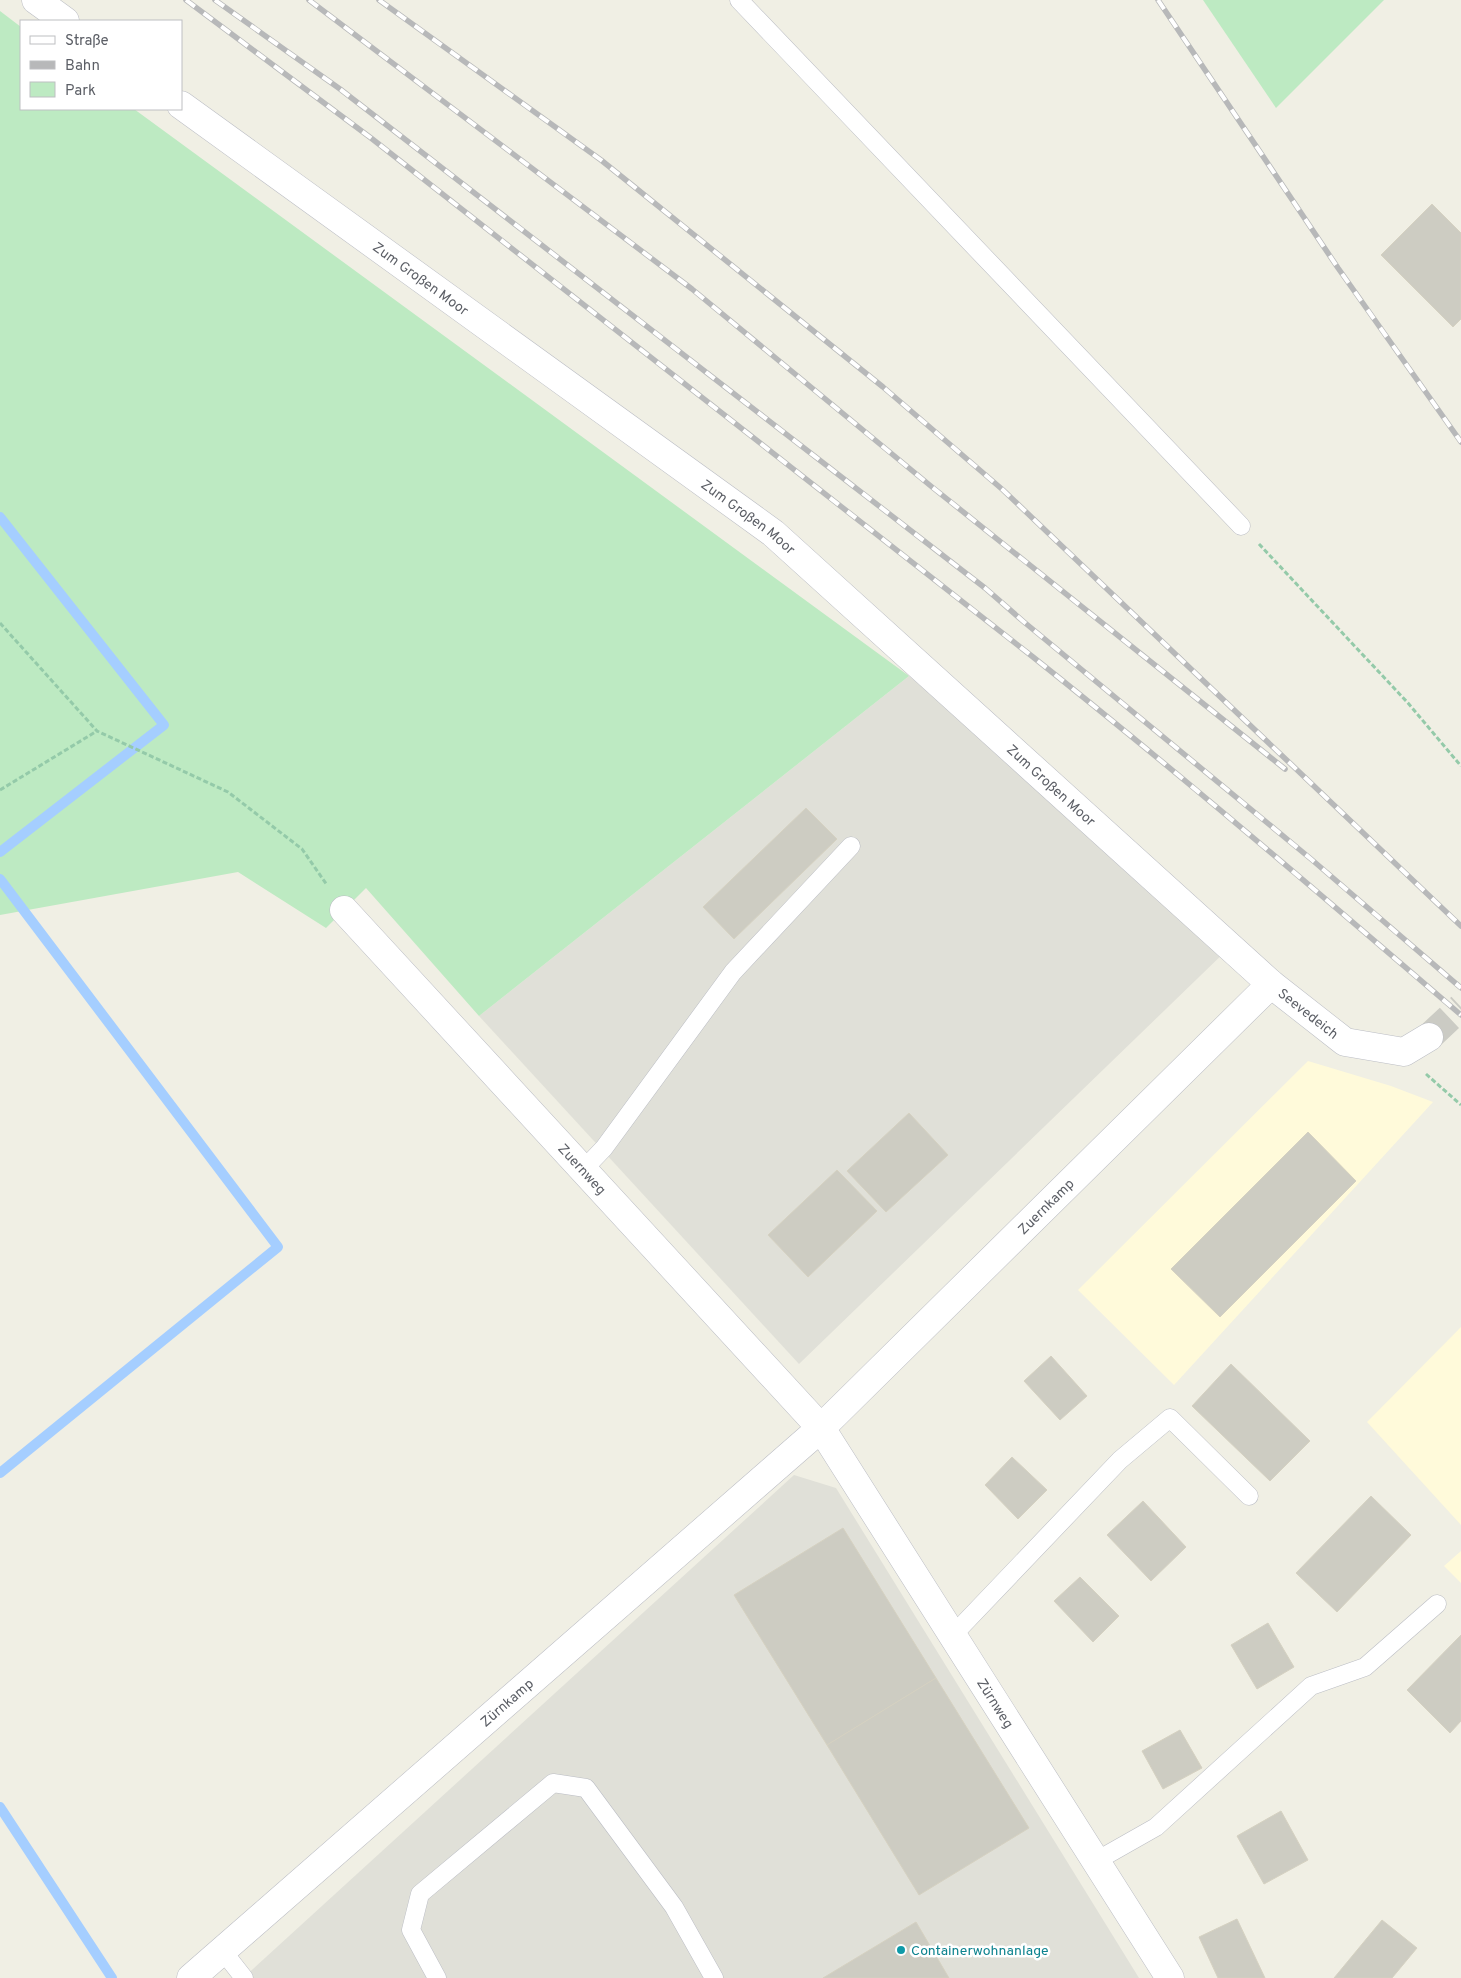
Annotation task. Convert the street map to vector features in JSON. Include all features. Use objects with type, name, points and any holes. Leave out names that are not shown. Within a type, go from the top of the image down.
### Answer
[{"type":"street","points":[[36,0],[64,20]]},
{"type":"street","name":"Zum Großen Moor","points":[[182,106],[773,533],[1271,984]]},
{"type":"street","name":"Zuernweg","points":[[344,910],[821,1428]]},
{"type":"street","name":"Seevedeich","points":[[1271,984],[1345,1042],[1404,1052]]},
{"type":"street","name":"Zuernkamp","points":[[821,1428],[1271,984]]},
{"type":"street","points":[[1404,1052],[1430,1037]]},
{"type":"street","name":"Zürnweg","points":[[821,1428],[1170,1978]]},
{"type":"street","name":"Zürnkamp","points":[[191,1978],[821,1428]]},
{"type":"lane","points":[[739,0],[1241,526]]},
{"type":"lane","points":[[583,1170],[604,1148],[734,972],[851,846]]},
{"type":"lane","points":[[953,1635],[1120,1460],[1170,1418],[1249,1496]]},
{"type":"lane","points":[[1096,1861],[1156,1827],[1311,1686],[1365,1667],[1437,1604]]},
{"type":"lane","points":[[437,1978],[411,1930],[420,1894],[553,1782],[586,1788],[674,1907],[714,1978]]},
{"type":"lane","points":[[222,1950],[244,1978]]},
{"type":"path","points":[[1241,526],[1408,703],[1461,766]]},
{"type":"path","points":[[0,623],[97,731],[228,792],[302,849],[344,910]]},
{"type":"path","points":[[0,790],[97,731]]},
{"type":"path","points":[[1404,1052],[1439,1087],[1461,1105]]},
{"type":"shaded area","points":[[909,676],[1229,948],[799,1364],[479,1016]]},
{"type":"shaded area","points":[[1308,1061],[1391,1086],[1433,1102],[1174,1385],[1078,1290]]},
{"type":"shaded area","points":[[1461,1327],[1461,1525],[1367,1422]]},
{"type":"shaded area","points":[[794,1475],[836,1488],[1139,1978],[243,1978]]},
{"type":"shaded area","points":[[1461,1551],[1461,1583],[1444,1566]]},
{"type":"green space","points":[[1203,0],[1384,0],[1276,108]]},
{"type":"green space","points":[[0,11],[20,26],[20,110],[135,110],[909,676],[479,1016],[366,888],[326,928],[238,872],[0,915]]},
{"type":"building","points":[[1432,204],[1461,233],[1461,319],[1453,327],[1381,255]]},
{"type":"building","points":[[806,808],[837,839],[734,939],[703,907]]},
{"type":"building","points":[[909,1113],[948,1155],[886,1212],[847,1171]]},
{"type":"building","points":[[1308,1132],[1356,1181],[1220,1317],[1171,1269]]},
{"type":"building","points":[[837,1170],[877,1211],[808,1277],[768,1235]]},
{"type":"building","points":[[1051,1356],[1087,1396],[1060,1420],[1024,1381]]},
{"type":"building","points":[[1231,1364],[1310,1441],[1270,1481],[1192,1406]]},
{"type":"building","points":[[1012,1457],[1047,1490],[1018,1519],[985,1485]]},
{"type":"building","points":[[1371,1496],[1411,1535],[1337,1612],[1296,1573]]},
{"type":"building","points":[[1143,1501],[1186,1547],[1151,1581],[1107,1535]]},
{"type":"building","points":[[843,1528],[936,1678],[827,1745],[734,1595]]},
{"type":"building","points":[[1080,1577],[1119,1616],[1093,1642],[1054,1601]]},
{"type":"building","points":[[1268,1623],[1294,1667],[1257,1689],[1231,1645]]},
{"type":"building","points":[[1461,1635],[1461,1721],[1450,1733],[1407,1690]]},
{"type":"building","points":[[936,1678],[1029,1828],[919,1895],[827,1745]]},
{"type":"building","points":[[1180,1730],[1202,1768],[1163,1789],[1142,1751]]},
{"type":"building","points":[[1281,1811],[1308,1860],[1264,1884],[1237,1836]]},
{"type":"building","points":[[1237,1919],[1265,1978],[1218,1978],[1199,1937]]},
{"type":"building","points":[[1382,1920],[1417,1948],[1392,1978],[1334,1978]]},
{"type":"building","name":"Containerwohnanlage","points":[[916,1922],[949,1978],[823,1978]]},
{"type":"waterway","points":[[0,517],[164,725],[0,852]]},
{"type":"waterway","points":[[0,879],[278,1247],[0,1473]]},
{"type":"waterway","points":[[0,1807],[112,1978]]},
{"type":"tunnel","points":[[1429,1037],[1461,1007]]},
{"type":"railway","points":[[186,0],[371,138],[1033,657],[1195,789],[1461,1015]]},
{"type":"railway","points":[[215,0],[340,89],[985,588],[1311,859],[1461,988]]},
{"type":"railway","points":[[309,0],[692,289],[932,487],[1285,769]]},
{"type":"railway","points":[[379,0],[601,160],[883,387],[1003,490],[1461,926]]},
{"type":"railway","points":[[1158,0],[1338,268],[1461,442]]},
{"type":"place","name":"Containerwohnanlage","points":[[901,1950]]}]
